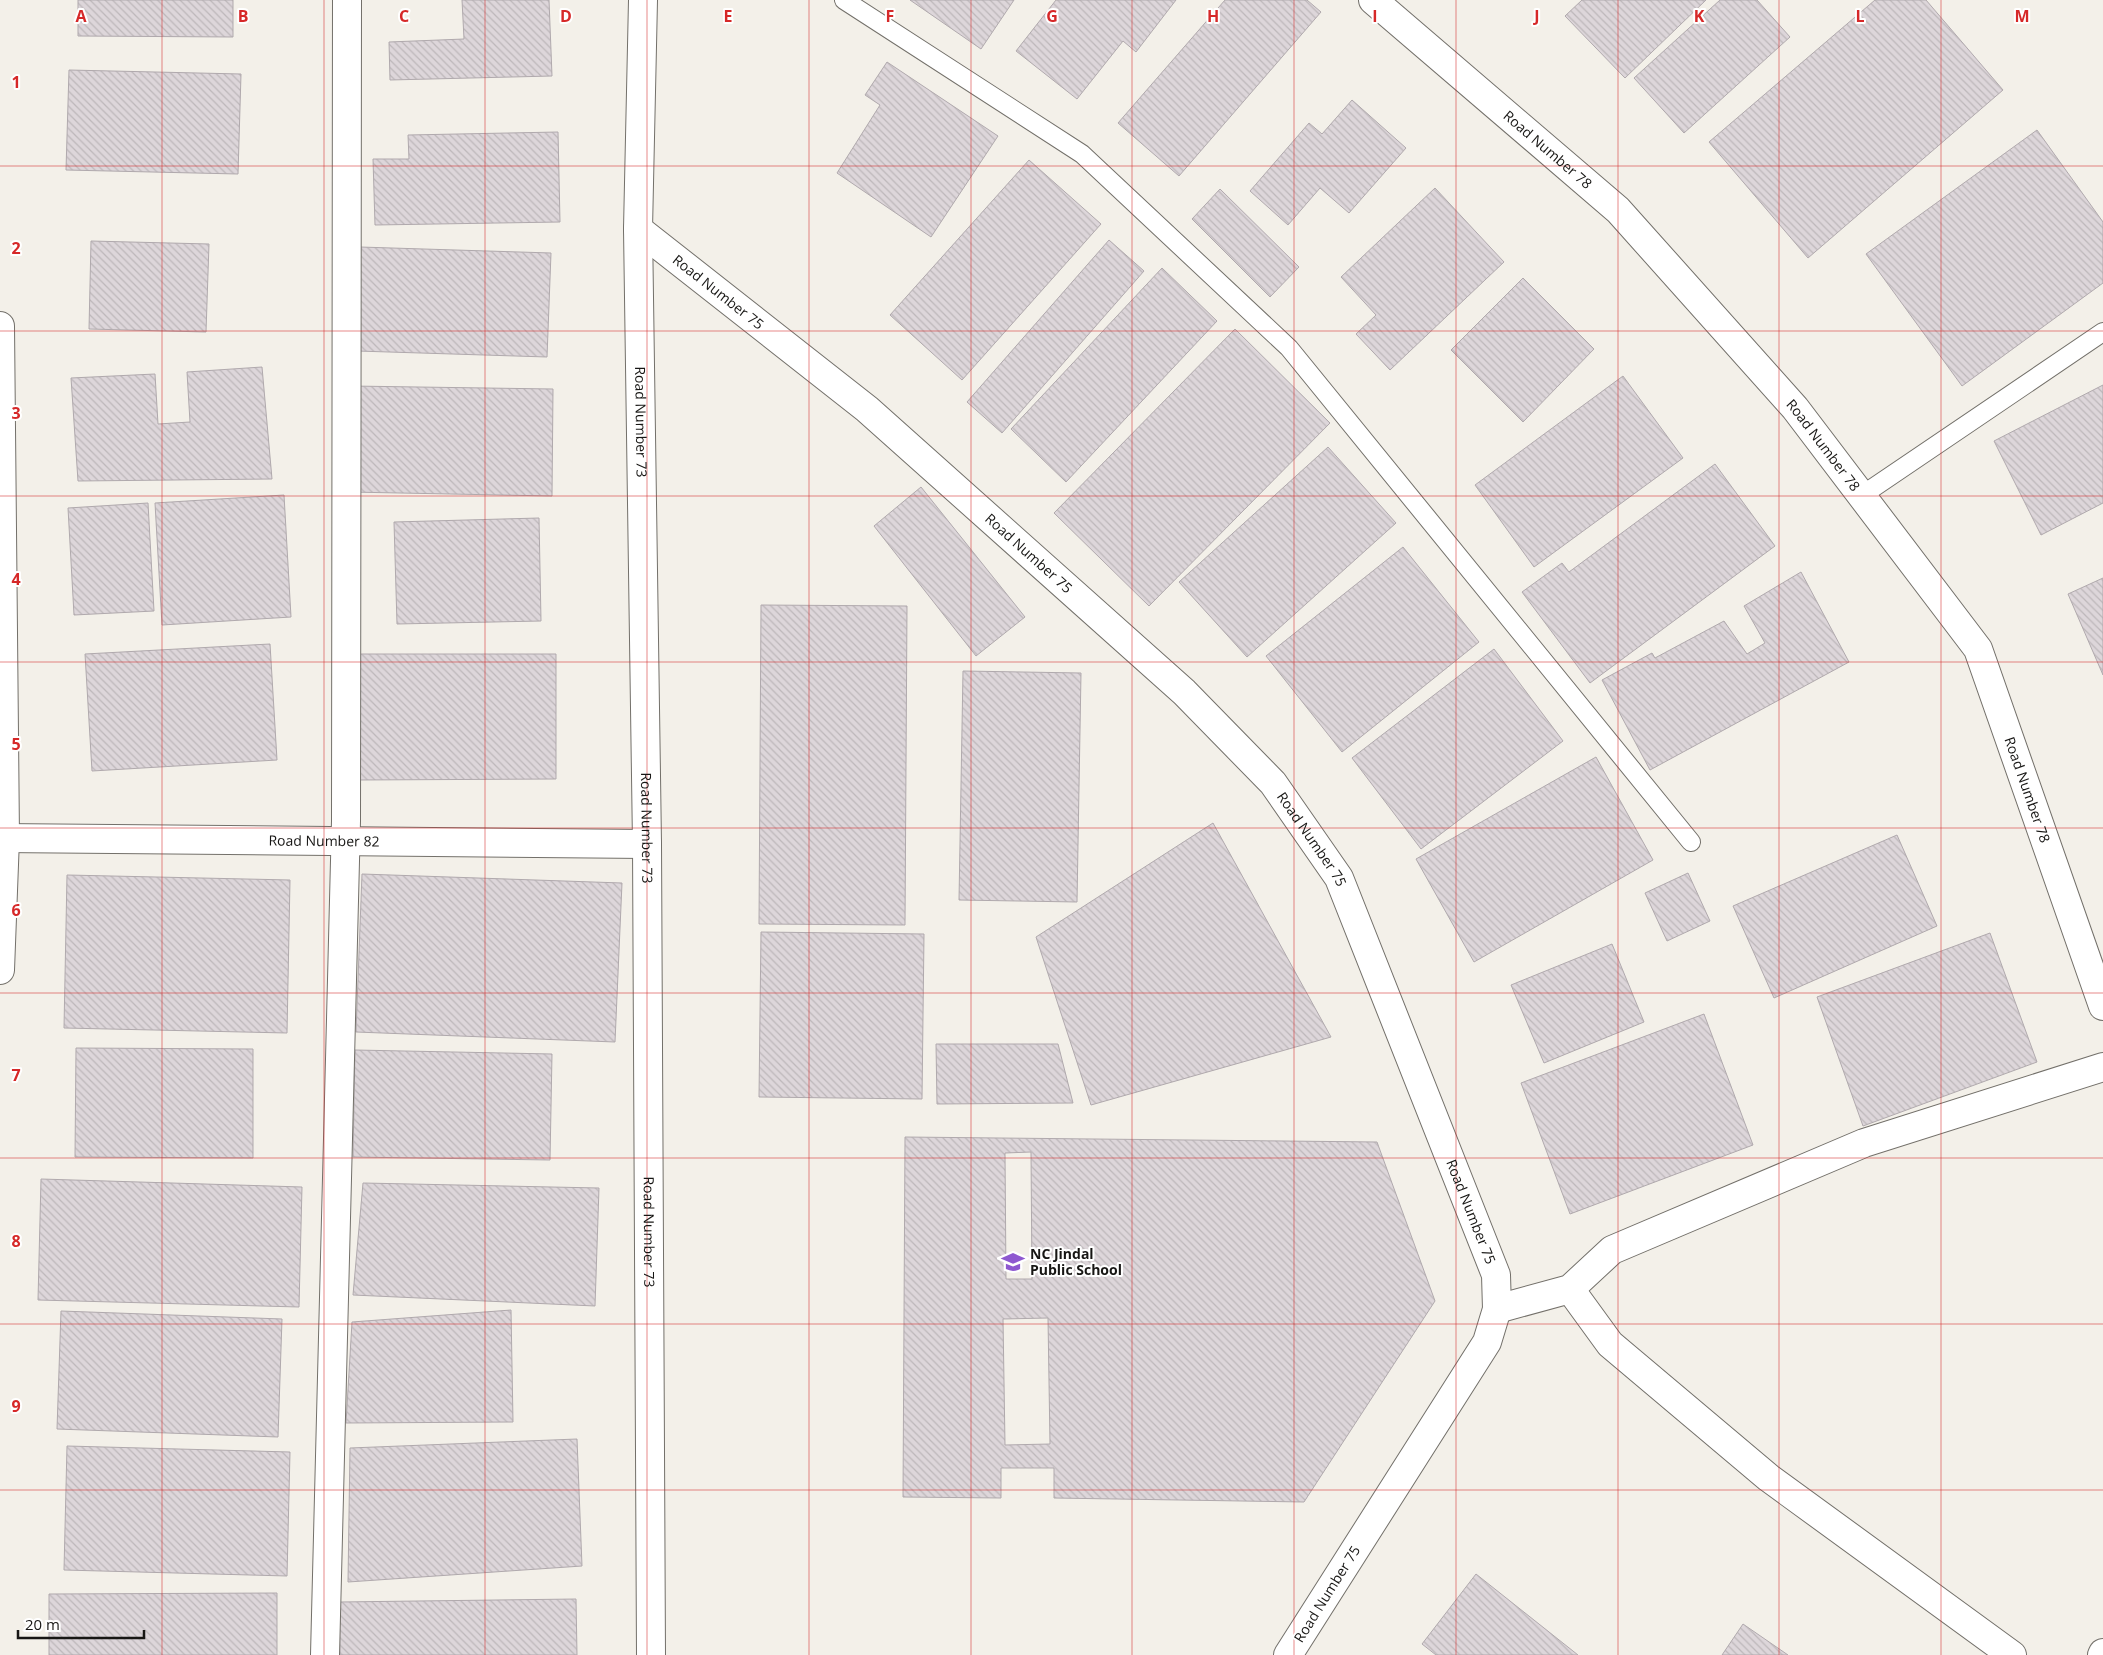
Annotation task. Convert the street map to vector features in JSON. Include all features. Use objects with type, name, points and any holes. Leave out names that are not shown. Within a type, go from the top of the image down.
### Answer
[{"type":"street","points":[[325,1655],[346,841],[347,0]]},
{"type":"street","name":"Road Number 73","points":[[643,0],[638,229],[647,844],[650,1655]]},
{"type":"street","name":"Road Number 78","points":[[1373,0],[1618,210],[1795,408],[1978,649],[2103,1006]]},
{"type":"street","name":"Road Number 75","points":[[638,229],[867,410],[1184,692],[1273,783],[1339,878],[1496,1275],[1497,1309],[1487,1342],[1288,1655]]},
{"type":"street","points":[[0,326],[2,838],[0,970]]},
{"type":"street","name":"Road Number 82","points":[[2,838],[647,844]]},
{"type":"street","points":[[1497,1309],[1570,1289],[1612,1250],[1855,1147],[2103,1067]]},
{"type":"street","points":[[1570,1289],[1610,1344],[1769,1478],[2012,1655]]},
{"type":"lane","points":[[844,0],[1082,154],[1289,348],[1691,842]]},
{"type":"lane","points":[[1861,496],[2103,332]]},
{"type":"building","points":[[78,0],[233,0],[233,37],[78,36]]},
{"type":"building","points":[[462,0],[549,0],[552,76],[390,80],[389,42],[464,39]]},
{"type":"building","points":[[910,0],[1014,0],[981,49]]},
{"type":"building","points":[[1056,0],[1176,0],[1136,52],[1123,41],[1077,99],[1016,51]]},
{"type":"building","points":[[1225,0],[1307,0],[1321,12],[1179,176],[1118,123]]},
{"type":"building","points":[[1582,0],[1706,0],[1625,78],[1565,16]]},
{"type":"building","points":[[1720,0],[1757,0],[1790,37],[1684,133],[1634,78]]},
{"type":"building","points":[[1875,0],[1926,0],[2003,90],[1808,258],[1709,142]]},
{"type":"building","points":[[887,62],[998,136],[931,237],[837,173],[880,105],[865,95]]},
{"type":"building","points":[[69,70],[241,74],[238,174],[66,170]]},
{"type":"building","points":[[1352,100],[1406,148],[1349,213],[1320,188],[1288,225],[1250,191],[1309,123],[1322,134]]},
{"type":"building","points":[[2037,130],[2103,222],[2103,283],[1962,386],[1866,254]]},
{"type":"building","points":[[558,132],[560,222],[375,225],[373,159],[409,159],[408,135]]},
{"type":"building","points":[[1029,160],[1101,224],[962,380],[890,315]]},
{"type":"building","points":[[1435,188],[1504,262],[1390,370],[1356,334],[1376,315],[1341,277]]},
{"type":"building","points":[[1220,189],[1299,267],[1270,297],[1192,219]]},
{"type":"building","points":[[1109,240],[1144,271],[1002,433],[967,402]]},
{"type":"building","points":[[91,241],[209,244],[206,332],[89,329]]},
{"type":"building","points":[[360,247],[551,253],[547,357],[357,351]]},
{"type":"building","points":[[1162,268],[1217,321],[1066,482],[1011,429]]},
{"type":"building","points":[[1523,278],[1594,349],[1523,422],[1451,350]]},
{"type":"building","points":[[1235,329],[1330,423],[1149,606],[1054,513]]},
{"type":"building","points":[[262,367],[272,479],[78,481],[71,378],[155,374],[158,424],[190,422],[187,372]]},
{"type":"building","points":[[1623,376],[1683,458],[1534,567],[1475,485]]},
{"type":"building","points":[[2103,385],[2103,503],[2041,535],[1994,441]]},
{"type":"building","points":[[351,386],[553,389],[552,496],[349,492]]},
{"type":"building","points":[[1328,447],[1396,523],[1247,657],[1179,582]]},
{"type":"building","points":[[1715,464],[1775,546],[1590,683],[1522,592],[1562,563],[1569,572]]},
{"type":"building","points":[[921,487],[1025,617],[976,656],[874,526]]},
{"type":"building","points":[[284,495],[291,617],[162,625],[155,503]]},
{"type":"building","points":[[148,503],[154,611],[74,615],[68,508]]},
{"type":"building","points":[[539,518],[541,621],[397,624],[394,522]]},
{"type":"building","points":[[1403,547],[1479,642],[1342,752],[1266,656]]},
{"type":"building","points":[[1801,572],[1849,662],[1650,770],[1602,680],[1652,653],[1655,658],[1724,621],[1747,654],[1765,643],[1744,606]]},
{"type":"building","points":[[2103,578],[2103,675],[2068,594]]},
{"type":"building","points":[[761,605],[907,606],[905,925],[759,924]]},
{"type":"building","points":[[270,644],[277,760],[92,771],[85,654]]},
{"type":"building","points":[[1494,649],[1563,741],[1421,849],[1352,758]]},
{"type":"building","points":[[359,654],[556,654],[556,779],[359,780]]},
{"type":"building","points":[[963,671],[1081,673],[1077,902],[959,900]]},
{"type":"building","points":[[1596,757],[1653,860],[1474,962],[1416,859]]},
{"type":"building","points":[[1213,823],[1331,1037],[1091,1105],[1036,937]]},
{"type":"building","points":[[1897,835],[1937,926],[1774,998],[1733,906]]},
{"type":"building","points":[[1688,873],[1710,921],[1667,941],[1645,893]]},
{"type":"building","points":[[362,874],[622,883],[615,1042],[356,1032]]},
{"type":"building","points":[[67,875],[290,880],[287,1033],[64,1028]]},
{"type":"building","points":[[761,932],[924,934],[922,1099],[759,1097]]},
{"type":"building","points":[[1990,933],[2037,1062],[1863,1126],[1817,997]]},
{"type":"building","points":[[1612,944],[1644,1022],[1544,1063],[1511,985]]},
{"type":"building","points":[[1704,1014],[1753,1145],[1570,1214],[1521,1083]]},
{"type":"building","points":[[936,1044],[1058,1044],[1073,1103],[937,1104]]},
{"type":"building","points":[[76,1048],[253,1049],[253,1158],[75,1157]]},
{"type":"building","points":[[355,1050],[552,1054],[550,1160],[353,1157]]},
{"type":"building","points":[[905,1137],[1377,1142],[1435,1301],[1304,1502],[1054,1498],[1054,1468],[1001,1468],[1001,1498],[903,1497]],"holes":[[[1031,1152],[1032,1279],[1006,1279],[1005,1153]],[[1048,1318],[1050,1444],[1005,1445],[1003,1319]]]},
{"type":"building","points":[[41,1179],[302,1187],[299,1307],[38,1300]]},
{"type":"building","points":[[363,1183],[599,1188],[595,1306],[353,1295]]},
{"type":"building","points":[[511,1310],[513,1422],[346,1423],[352,1322]]},
{"type":"building","points":[[61,1311],[282,1319],[278,1437],[57,1429]]},
{"type":"building","points":[[577,1439],[582,1566],[348,1582],[350,1448]]},
{"type":"building","points":[[67,1446],[290,1452],[287,1576],[64,1570]]},
{"type":"building","points":[[1476,1574],[1578,1655],[1436,1655],[1422,1644]]},
{"type":"building","points":[[277,1593],[277,1655],[49,1655],[49,1594]]},
{"type":"building","points":[[576,1599],[577,1655],[340,1655],[339,1602]]},
{"type":"building","points":[[1743,1624],[1788,1655],[1722,1655]]},
{"type":"place","name":"NC Jindal Public School","points":[[1013,1262]]}]
